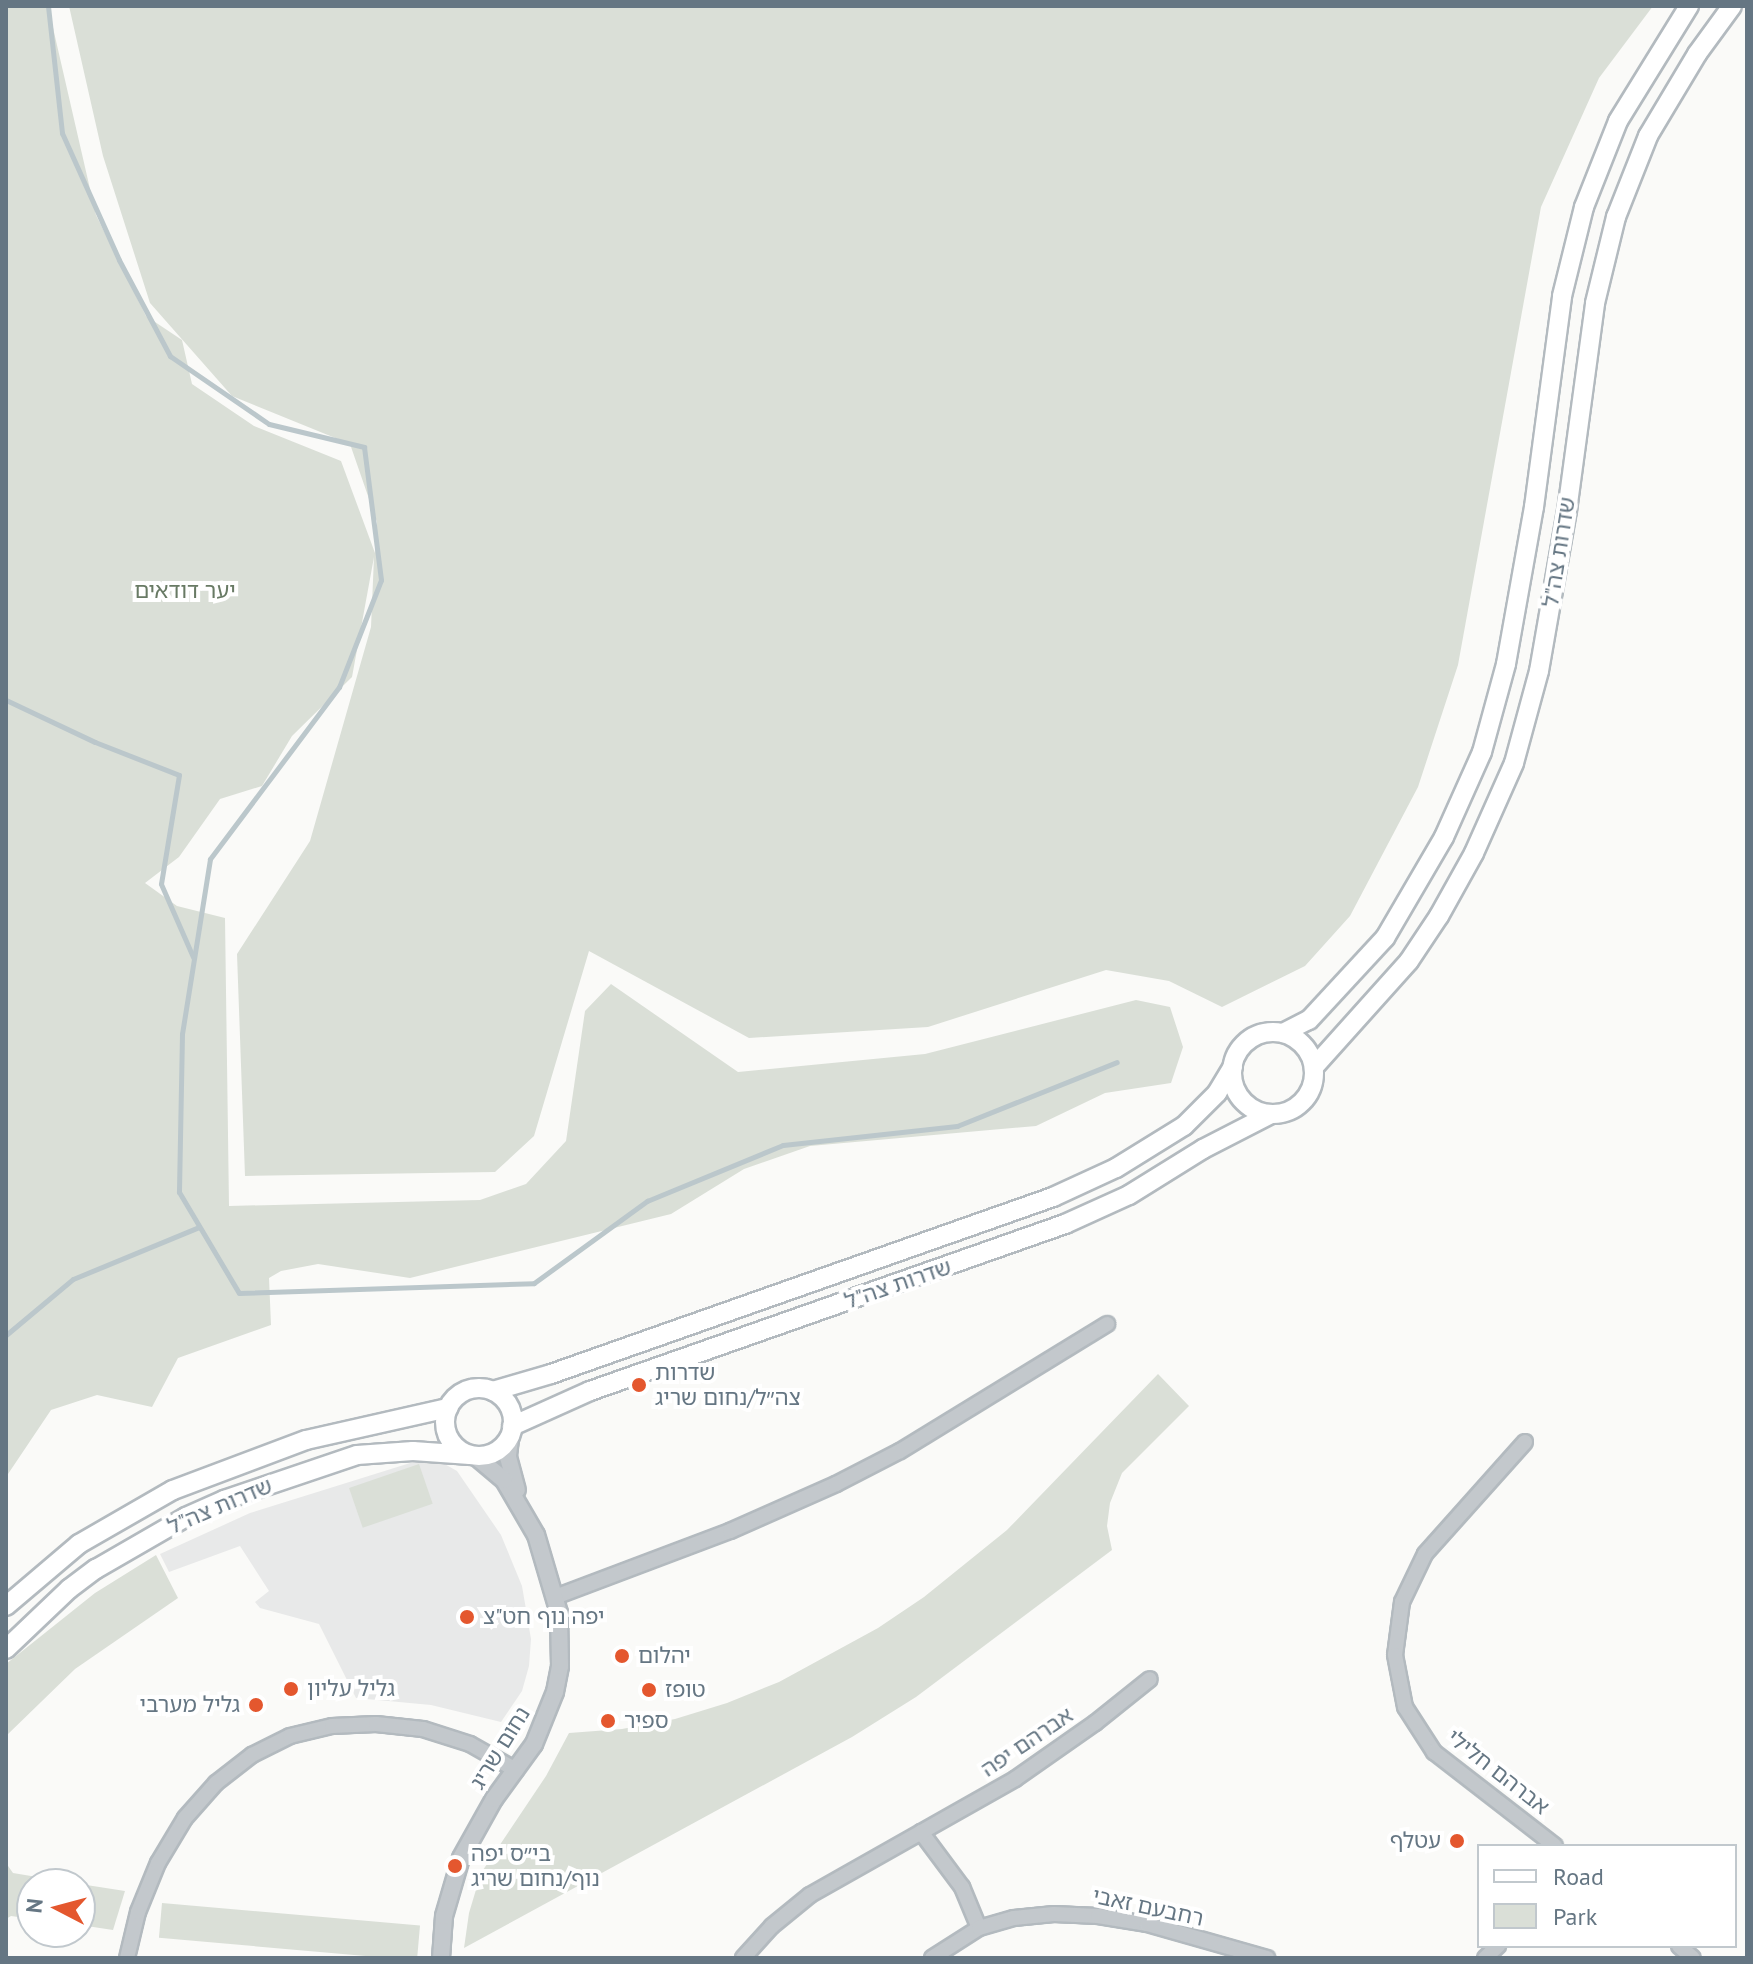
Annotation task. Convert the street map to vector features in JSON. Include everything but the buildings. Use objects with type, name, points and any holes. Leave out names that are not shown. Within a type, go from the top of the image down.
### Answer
[{"type":"main road","name":"שדרות צה\"ל","points":[[1283,1033],[1309,1020],[1385,938],[1444,837],[1482,752],[1506,664],[1534,507],[1560,311],[1584,207],[1618,121],[1689,6]]},
{"type":"main road","name":"שדרות צה\"ל","points":[[1314,1067],[1399,973],[1439,916],[1474,853],[1514,763],[1539,671],[1567,511],[1595,303],[1616,217],[1628,182],[1661,113],[1697,54],[1732,6]]},
{"type":"main road","points":[[1283,1033],[1304,1045],[1314,1067],[1311,1090],[1304,1100],[1285,1112],[1271,1114],[1246,1104],[1237,1093],[1233,1066],[1237,1053],[1256,1035],[1283,1033]]},
{"type":"main road","name":"שדרות צה\"ל","points":[[493,1391],[551,1374],[1053,1197],[1116,1168],[1184,1126],[1217,1093],[1233,1066]]},
{"type":"main road","name":"שדרות צה\"ל","points":[[512,1429],[590,1391],[1065,1224],[1129,1195],[1203,1149],[1271,1114]]},
{"type":"main road","points":[[466,1391],[493,1391],[508,1405],[512,1429],[496,1452],[472,1456],[456,1448],[447,1435],[448,1408],[466,1391]]},
{"type":"main road","name":"שדרות צה\"ל","points":[[6,1606],[79,1544],[173,1490],[306,1440],[448,1408]]},
{"type":"main road","name":"שדרות צה\"ל","points":[[6,1649],[69,1589],[96,1569],[186,1517],[224,1500],[357,1455],[413,1451],[472,1456]]},
{"type":"street","points":[[555,1597],[707,1540],[836,1484],[900,1451],[1107,1324]]},
{"type":"street","name":"נחום שריג","points":[[441,1958],[444,1916],[461,1858],[494,1799],[541,1730],[555,1692],[561,1639],[555,1597],[545,1561],[509,1465],[512,1429]]},
{"type":"street","name":"אברהם חלילי","points":[[1525,1442],[1425,1554],[1402,1602],[1395,1655],[1405,1707],[1434,1752],[1552,1844]]},
{"type":"street","name":"נחום שריג","points":[[472,1456],[499,1474],[524,1510]]},
{"type":"street","name":"אברהם יפה","points":[[743,1958],[772,1926],[810,1895],[1036,1765],[1150,1679]]},
{"type":"street","points":[[127,1958],[138,1912],[158,1863],[185,1818],[216,1783],[252,1755],[290,1736],[332,1726],[376,1724],[423,1729],[470,1744],[516,1770]]},
{"type":"street","points":[[921,1832],[962,1887],[979,1928]]},
{"type":"street","name":"רחבעם זאבי","points":[[932,1958],[979,1928],[1027,1916],[1098,1916],[1147,1924],[1267,1958]]},
{"type":"shaded area","points":[[423,1459],[441,1462],[457,1471],[501,1535],[522,1586],[531,1639],[529,1666],[522,1691],[501,1722],[431,1705],[356,1698],[319,1624],[260,1608],[255,1602],[269,1591],[240,1546],[169,1572],[160,1554],[250,1513]]},
{"type":"green space","name":"יער דודאים","points":[[6,6],[48,6],[96,215],[146,316],[182,340],[192,384],[254,426],[341,461],[375,553],[377,522],[350,444],[232,396],[150,303],[103,156],[69,6],[1653,6],[1599,78],[1541,207],[1458,665],[1418,787],[1350,916],[1305,966],[1222,1007],[1169,981],[1106,970],[928,1027],[749,1038],[589,951],[534,1136],[495,1172],[245,1176],[237,954],[310,841],[371,627],[374,557],[352,677],[292,736],[262,786],[220,799],[179,857],[145,883],[177,906],[225,918],[229,1206],[480,1200],[526,1184],[566,1141],[585,1011],[611,984],[738,1072],[925,1054],[1136,1000],[1170,1007],[1183,1047],[1171,1083],[1105,1093],[1036,1126],[810,1146],[744,1169],[671,1214],[410,1278],[318,1264],[281,1271],[269,1278],[271,1325],[178,1358],[152,1407],[97,1395],[51,1410],[6,1477]]},
{"type":"green space","points":[[1158,1374],[1189,1406],[1122,1473],[1110,1503],[1107,1526],[1112,1550],[916,1697],[852,1737],[464,1948],[469,1913],[481,1873],[546,1776],[569,1733],[622,1729],[675,1719],[727,1703],[779,1682],[878,1628],[924,1597],[1007,1530]]},
{"type":"green space","points":[[419,1464],[433,1504],[363,1528],[349,1488]]},
{"type":"green space","points":[[156,1555],[178,1598],[75,1669],[6,1736],[6,1664],[95,1593]]},
{"type":"green space","points":[[6,1863],[16,1874],[16,1917],[6,1919]]},
{"type":"green space","points":[[96,1886],[125,1891],[113,1930],[96,1927]]},
{"type":"green space","points":[[162,1903],[420,1926],[417,1958],[159,1938]]},
{"type":"waterway","points":[[48,6],[62,133],[119,260],[170,356],[269,424],[364,447],[381,580],[339,687],[210,859],[182,1034],[179,1192],[239,1293],[534,1283],[647,1201],[783,1145],[957,1126],[1117,1062]]},
{"type":"waterway","points":[[6,700],[95,742],[179,775],[161,884],[193,957]]},
{"type":"waterway","points":[[6,1335],[73,1279],[199,1227]]},
{"type":"place","name":"שדרות צה״ל/נחום שריג","points":[[639,1385]]},
{"type":"place","name":"יפה נוף חט\"צ","points":[[467,1617]]},
{"type":"place","name":"יהלום","points":[[622,1656]]},
{"type":"place","name":"גליל עליון","points":[[291,1689]]},
{"type":"place","name":"טופז","points":[[649,1690]]},
{"type":"place","name":"גליל מערבי","points":[[256,1705]]},
{"type":"place","name":"ספיר","points":[[608,1721]]},
{"type":"place","name":"עטלף","points":[[1457,1841]]},
{"type":"place","name":"בי״ס יפה נוף/נחום שריג","points":[[455,1866]]}]
